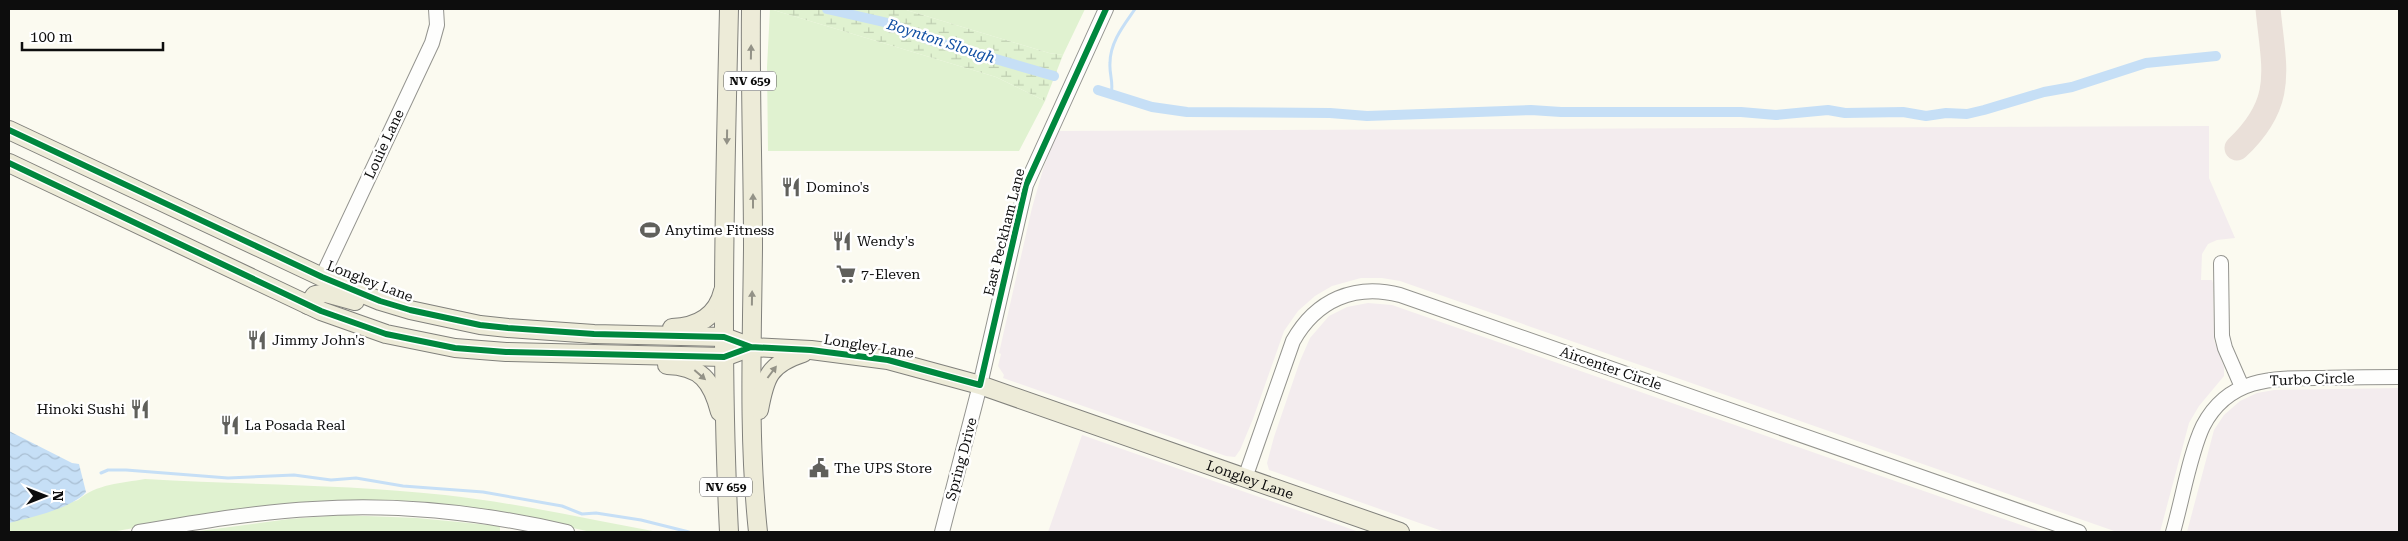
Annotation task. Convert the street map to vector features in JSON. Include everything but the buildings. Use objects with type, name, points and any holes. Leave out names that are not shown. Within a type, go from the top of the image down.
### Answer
[{"type":"main road","name":"NV 659","points":[[729,9],[724,337],[725,442],[729,532]]},
{"type":"main road","name":"NV 659","points":[[751,9],[750,87],[753,153],[752,452],[758,532]]},
{"type":"main road","name":"Longley Lane","points":[[9,130],[322,277],[380,301],[410,310],[480,325],[551,331],[724,337],[751,347],[811,350],[888,360],[980,385],[1400,532]]},
{"type":"main road","name":"Longley Lane","points":[[9,164],[308,305],[353,324],[422,342],[506,352],[724,357],[751,347]]},
{"type":"main road","points":[[165,238],[214,250],[292,286],[306,290],[316,287],[322,277]]},
{"type":"main road","points":[[551,331],[676,328],[695,325],[708,317],[719,304],[725,281]]},
{"type":"main road","points":[[308,305],[314,295],[326,293],[409,319],[446,325],[480,325]]},
{"type":"main road","points":[[752,452],[767,376],[775,366],[787,358],[811,350]]},
{"type":"main road","points":[[567,354],[645,364],[679,365],[694,369],[704,377],[713,390],[725,442]]},
{"type":"street","name":"Louie Lane","points":[[322,277],[432,43],[437,25],[436,9]]},
{"type":"street","name":"East Peckham Lane","points":[[980,385],[1026,185],[1106,9]]},
{"type":"street","points":[[2221,262],[2222,336],[2225,348],[2242,387]]},
{"type":"street","name":"Aircenter Circle","points":[[1245,478],[1300,329],[1309,317],[1330,301],[1349,293],[1371,290],[1400,295],[2079,532]]},
{"type":"street","name":"Turbo Circle","points":[[2173,532],[2203,426],[2220,402],[2242,387],[2255,382],[2279,378],[2399,377]]},
{"type":"street","name":"Spring Drive","points":[[942,532],[980,385]]},
{"type":"street","points":[[140,532],[272,512],[351,508],[460,513],[527,523],[567,532]]},
{"type":"shaded area","points":[[2209,126],[2209,178],[2235,238],[2217,240],[2208,244],[2202,254],[2201,280],[2212,280],[2213,283],[2214,340],[2224,367],[2224,376],[2199,406],[2189,423],[2160,532],[2117,532],[1400,281],[1382,278],[1361,278],[1332,286],[1315,296],[1298,311],[1284,331],[1253,419],[1240,450],[1235,457],[1226,456],[1003,378],[1004,375],[998,366],[1001,354],[999,353],[1032,208],[1044,166],[1058,131]]},
{"type":"shaded area","points":[[1368,303],[1392,305],[2041,532],[1445,532],[1269,470],[1267,463],[1274,437],[1300,361],[1310,338],[1329,316],[1347,307]]},
{"type":"shaded area","points":[[2399,388],[2399,532],[2187,532],[2214,430],[2224,415],[2240,401],[2257,393],[2274,390]]},
{"type":"shaded area","points":[[1082,435],[1331,522],[1359,532],[1048,532]]},
{"type":"green space","points":[[770,9],[996,77],[1045,101],[1019,151],[768,151],[767,67]]},
{"type":"green space","points":[[770,9],[903,9],[1049,53],[1063,55],[1045,101],[996,77]]},
{"type":"green space","points":[[903,9],[1085,9],[1063,55],[1049,53]]},
{"type":"green space","points":[[145,479],[408,491],[472,498],[658,532],[591,532],[528,518],[468,509],[210,515],[111,532],[9,532],[9,523],[78,500],[101,487]]},
{"type":"green space","points":[[341,515],[417,518],[500,526],[500,532],[192,532],[289,519]]},
{"type":"water","points":[[9,431],[72,463],[79,464],[86,492],[80,498],[61,508],[9,523]]},
{"type":"waterway","name":"Boynton Slough","points":[[827,9],[888,23],[930,40],[1054,76]]},
{"type":"waterway","points":[[1111,94],[1110,67],[1112,48],[1118,34],[1135,9]]},
{"type":"waterway","points":[[1098,90],[1152,107],[1187,112],[1330,113],[1367,116],[1531,110],[1561,112],[1741,112],[1776,115],[1828,110],[1845,113],[1903,112],[1926,116],[1946,113],[1967,114],[1984,110],[2044,92],[2072,87],[2146,63],[2216,56]]},
{"type":"waterway","points":[[101,473],[108,470],[126,470],[228,478],[294,475],[331,480],[356,478],[403,486],[483,492],[562,506],[582,514],[596,513],[641,520],[689,532]]},
{"type":"taxiway","points":[[2237,148],[2253,131],[2270,100],[2274,67],[2268,9]]},
{"type":"cycle path","points":[[9,130],[322,277],[380,301],[410,310],[480,325],[508,328],[594,334],[724,337],[751,347],[811,350],[888,360],[980,385],[1026,185],[1106,9]]},
{"type":"cycle path","points":[[9,163],[321,311],[386,334],[455,348],[506,352],[724,357],[751,347]]},
{"type":"place","name":"Domino's","points":[[791,187]]},
{"type":"place","name":"Anytime Fitness","points":[[650,230]]},
{"type":"place","name":"Wendy's","points":[[842,241]]},
{"type":"place","name":"7-Eleven","points":[[846,274]]},
{"type":"place","name":"Jimmy John's","points":[[257,340]]},
{"type":"place","name":"Hinoki Sushi","points":[[140,409]]},
{"type":"place","name":"La Posada Real","points":[[230,425]]},
{"type":"place","name":"The UPS Store","points":[[819,468]]}]
